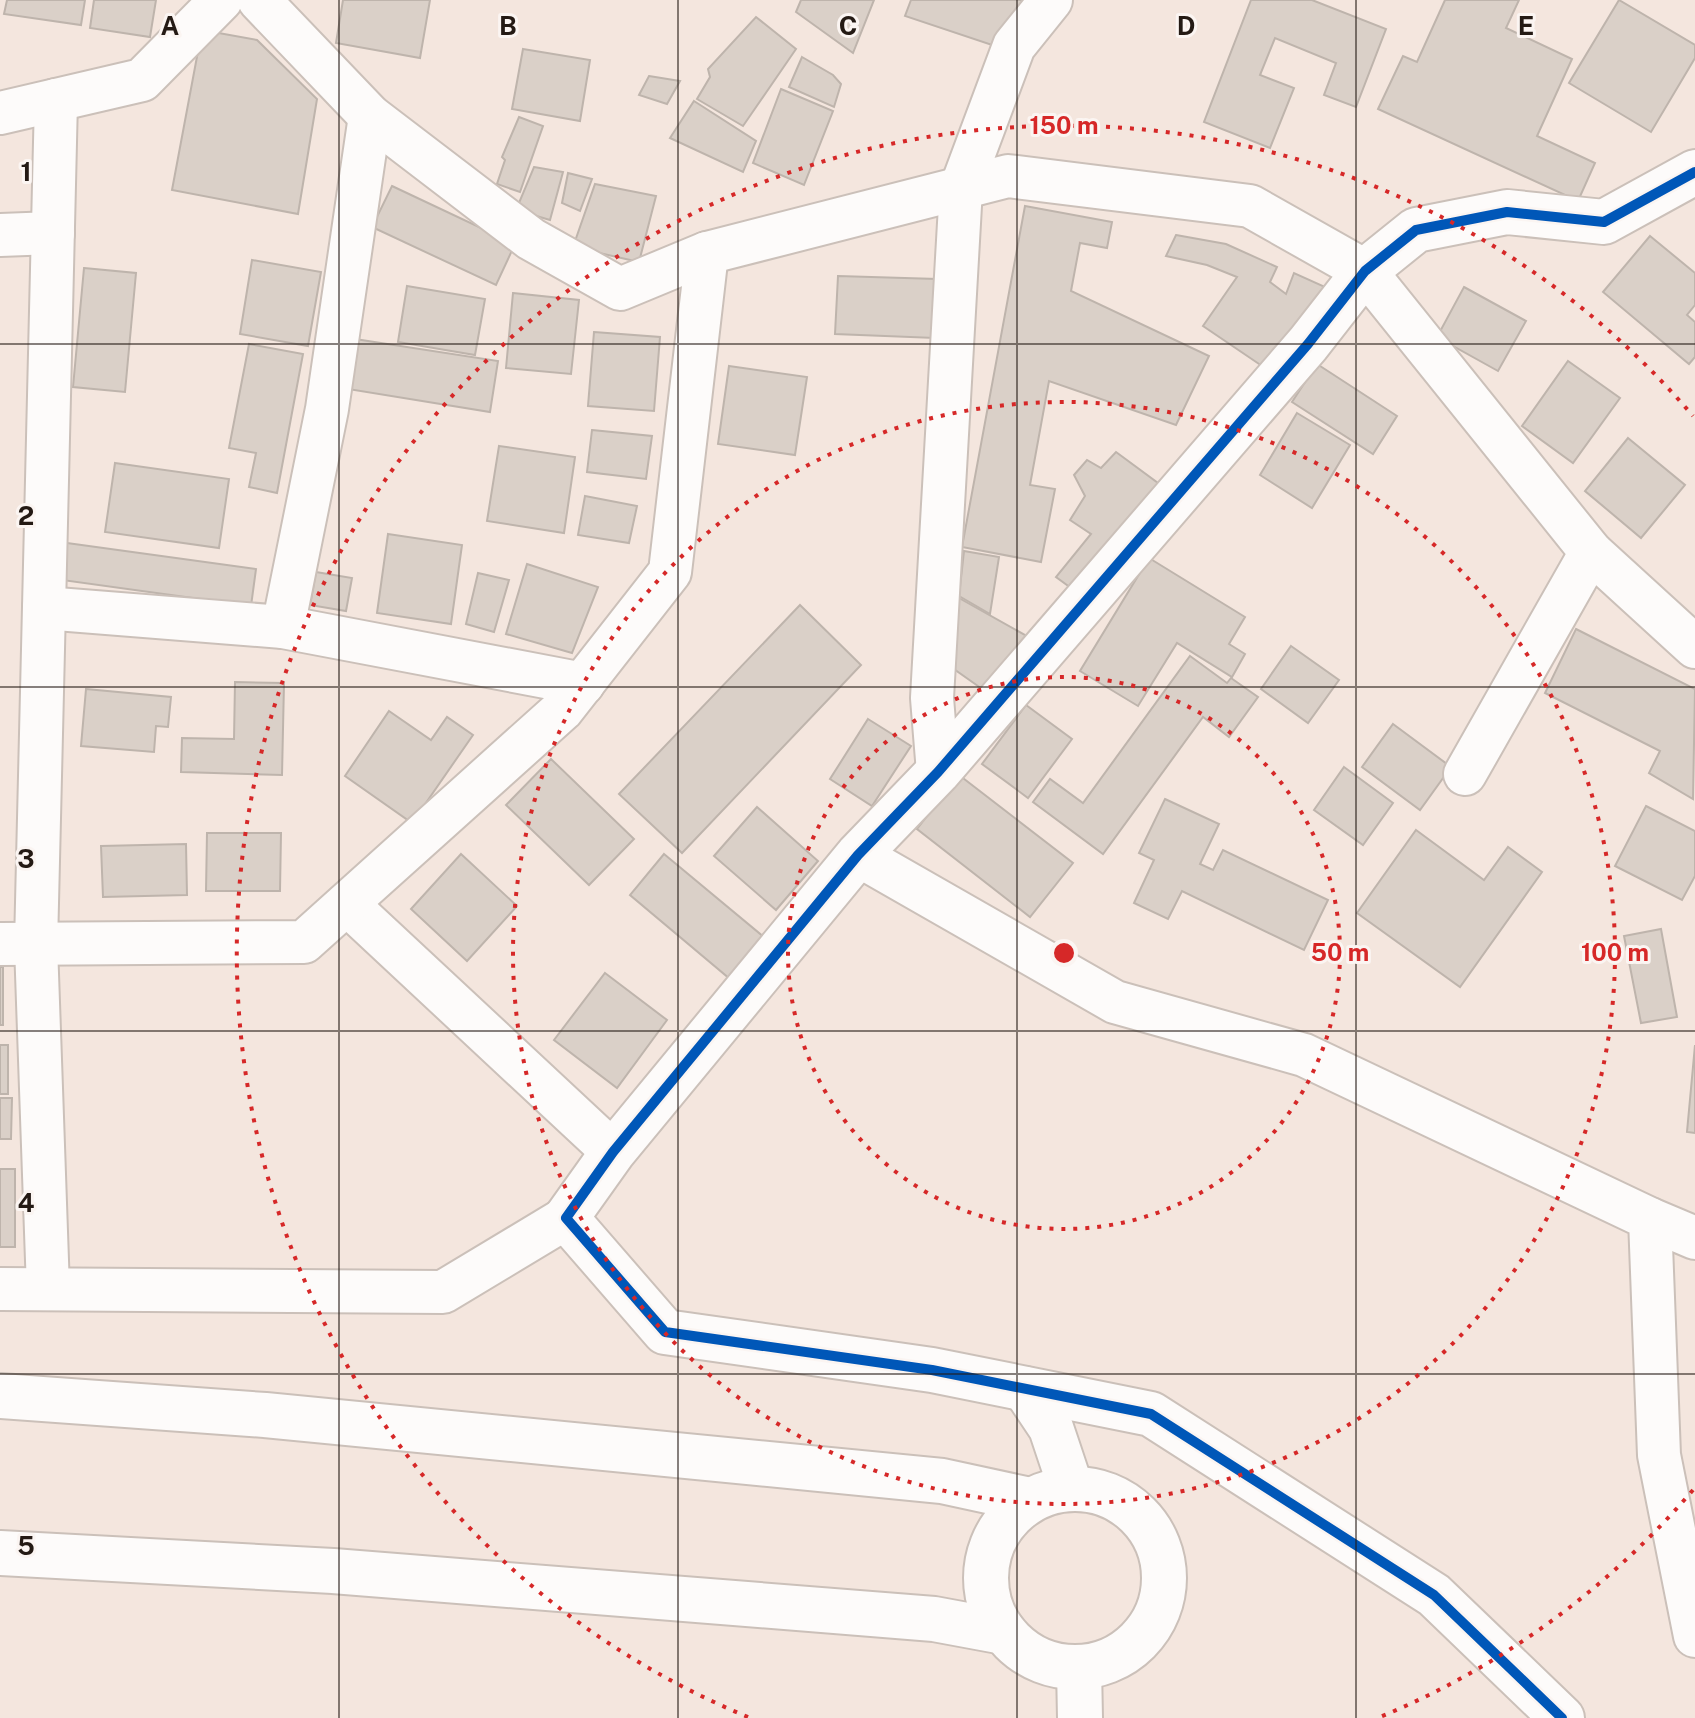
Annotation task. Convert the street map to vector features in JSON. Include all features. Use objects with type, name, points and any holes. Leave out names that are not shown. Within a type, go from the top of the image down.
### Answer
[{"type":"street","points":[[0,113],[142,80],[221,0]]},
{"type":"street","points":[[259,0],[370,116],[531,239],[620,289],[707,253],[1008,176],[1250,206],[1365,271],[1591,552],[1695,647]]},
{"type":"street","points":[[938,772],[932,698],[961,188],[1014,46],[1051,0]]},
{"type":"street","points":[[48,1289],[18,945],[44,608],[56,100]]},
{"type":"street","points":[[283,627],[327,409],[370,116]]},
{"type":"street","points":[[0,1289],[443,1292],[566,1218],[613,1152],[858,855],[938,772],[1308,344],[1365,271],[1416,230],[1507,212],[1604,222],[1695,172]]},
{"type":"street","points":[[0,235],[53,233]]},
{"type":"street","points":[[18,945],[304,942],[562,710],[670,572],[707,253]]},
{"type":"street","points":[[1465,774],[1591,552]]},
{"type":"street","points":[[44,608],[283,627],[583,684]]},
{"type":"street","points":[[858,855],[1115,1002],[1304,1055],[1695,1238]]},
{"type":"street","points":[[347,904],[613,1152]]},
{"type":"street","points":[[566,1218],[665,1332],[932,1370],[1151,1414],[1434,1595],[1562,1718]]},
{"type":"street","points":[[1650,1219],[1659,1455],[1695,1636]]},
{"type":"street","points":[[1025,1389],[1051,1428],[1071,1488]]},
{"type":"street","points":[[0,1396],[281,1416],[942,1481],[1030,1500]]},
{"type":"street","points":[[1071,1488],[1113,1496],[1147,1523],[1163,1562],[1164,1584],[1160,1606],[1151,1625],[1137,1642],[1101,1664],[1079,1667],[1058,1666],[1037,1659],[1019,1648],[1004,1632],[994,1614],[987,1593],[986,1571],[990,1550],[999,1530],[1013,1513],[1030,1500],[1071,1488]]},
{"type":"street","points":[[0,1553],[365,1573],[934,1619],[1004,1632]]},
{"type":"street","points":[[1079,1667],[1080,1718]]},
{"type":"building","points":[[7,0],[85,0],[81,25],[4,14]]},
{"type":"building","points":[[94,0],[156,0],[150,37],[90,28]]},
{"type":"building","points":[[343,0],[430,0],[420,58],[336,43]]},
{"type":"building","points":[[801,0],[874,0],[853,53],[796,12]]},
{"type":"building","points":[[911,0],[1023,0],[1007,50],[905,16]]},
{"type":"building","points":[[1251,0],[1312,0],[1386,29],[1356,107],[1324,95],[1336,63],[1275,38],[1260,75],[1294,88],[1270,148],[1204,122]]},
{"type":"building","points":[[1445,0],[1519,0],[1506,28],[1572,59],[1537,136],[1595,163],[1578,201],[1378,109],[1403,56],[1417,62]]},
{"type":"building","points":[[1619,0],[1695,45],[1695,58],[1651,132],[1569,83]]},
{"type":"building","points":[[756,17],[796,49],[743,126],[697,99],[710,77],[708,69]]},
{"type":"building","points":[[202,30],[257,40],[317,99],[298,214],[172,190]]},
{"type":"building","points":[[523,49],[590,60],[580,121],[512,109]]},
{"type":"building","points":[[802,57],[833,75],[841,84],[834,107],[789,87]]},
{"type":"building","points":[[649,76],[680,81],[667,104],[639,95]]},
{"type":"building","points":[[781,89],[833,111],[804,185],[753,163]]},
{"type":"building","points":[[694,101],[756,141],[743,172],[670,138]]},
{"type":"building","points":[[519,117],[543,126],[520,192],[497,184],[505,160],[502,157]]},
{"type":"building","points":[[534,167],[563,172],[550,220],[516,210]]},
{"type":"building","points":[[568,173],[592,179],[580,211],[562,203]]},
{"type":"building","points":[[595,184],[656,196],[639,262],[573,247]]},
{"type":"building","points":[[392,186],[515,244],[496,285],[372,227]]},
{"type":"building","points":[[1025,206],[1112,222],[1107,248],[1080,243],[1071,291],[1209,356],[1176,425],[1049,381],[1030,485],[1055,489],[1041,562],[962,547]]},
{"type":"building","points":[[1176,235],[1226,244],[1277,267],[1270,282],[1286,294],[1294,273],[1334,291],[1265,368],[1203,326],[1237,277],[1207,265],[1166,256]]},
{"type":"building","points":[[1650,236],[1695,273],[1695,305],[1687,315],[1695,322],[1695,357],[1689,364],[1603,292]]},
{"type":"building","points":[[252,260],[321,272],[308,346],[240,334]]},
{"type":"building","points":[[84,268],[136,273],[125,392],[73,387]]},
{"type":"building","points":[[838,276],[937,279],[935,338],[835,334]]},
{"type":"building","points":[[407,286],[485,299],[475,355],[398,342]]},
{"type":"building","points":[[1464,287],[1526,321],[1498,371],[1437,337]]},
{"type":"building","points":[[513,293],[579,300],[571,374],[506,368]]},
{"type":"building","points":[[594,332],[660,337],[654,411],[588,406]]},
{"type":"building","points":[[355,339],[498,361],[490,412],[348,389]]},
{"type":"building","points":[[249,344],[303,354],[277,493],[249,487],[256,453],[229,448]]},
{"type":"building","points":[[1568,361],[1620,398],[1573,463],[1522,426]]},
{"type":"building","points":[[1317,364],[1397,416],[1373,454],[1292,402]]},
{"type":"building","points":[[729,366],[807,377],[795,455],[718,444]]},
{"type":"building","points":[[1297,413],[1350,445],[1312,508],[1260,475]]},
{"type":"building","points":[[592,430],[652,436],[646,479],[587,472]]},
{"type":"building","points":[[1628,438],[1685,485],[1641,538],[1585,491]]},
{"type":"building","points":[[499,446],[575,457],[564,533],[487,521]]},
{"type":"building","points":[[1116,452],[1162,486],[1075,591],[1056,577],[1091,534],[1070,520],[1085,496],[1074,475],[1087,460],[1101,468]]},
{"type":"building","points":[[115,463],[229,479],[219,548],[105,532]]},
{"type":"building","points":[[585,496],[637,506],[629,543],[578,535]]},
{"type":"building","points":[[388,534],[462,545],[451,624],[377,613]]},
{"type":"building","points":[[67,543],[256,569],[251,606],[62,580]]},
{"type":"building","points":[[964,551],[999,557],[990,614],[959,596]]},
{"type":"building","points":[[1149,558],[1245,617],[1229,644],[1245,654],[1232,677],[1177,643],[1138,706],[1080,671]]},
{"type":"building","points":[[527,564],[598,587],[572,653],[506,634]]},
{"type":"building","points":[[316,572],[352,578],[346,611],[310,605]]},
{"type":"building","points":[[478,573],[509,580],[494,632],[466,624]]},
{"type":"building","points":[[959,598],[1032,639],[985,691],[944,662]]},
{"type":"building","points":[[800,605],[861,665],[682,853],[619,794]]},
{"type":"building","points":[[1576,629],[1695,689],[1693,799],[1649,773],[1660,751],[1545,693]]},
{"type":"building","points":[[1291,646],[1339,680],[1308,723],[1261,689]]},
{"type":"building","points":[[1190,656],[1227,683],[1231,678],[1258,697],[1229,737],[1203,717],[1103,854],[1033,802],[1050,779],[1083,803]]},
{"type":"building","points":[[235,682],[284,683],[282,775],[181,772],[182,738],[234,739]]},
{"type":"building","points":[[86,689],[171,697],[168,727],[156,726],[154,752],[81,746]]},
{"type":"building","points":[[1026,705],[1072,739],[1028,798],[982,764]]},
{"type":"building","points":[[389,711],[431,740],[447,717],[473,735],[412,823],[345,776]]},
{"type":"building","points":[[868,719],[911,746],[872,806],[830,779]]},
{"type":"building","points":[[1393,724],[1451,767],[1420,810],[1362,767]]},
{"type":"building","points":[[551,759],[634,839],[589,885],[506,805]]},
{"type":"building","points":[[1344,767],[1393,803],[1363,845],[1314,810]]},
{"type":"building","points":[[959,775],[1073,863],[1030,917],[917,829]]},
{"type":"building","points":[[1165,799],[1219,824],[1200,864],[1213,870],[1223,850],[1328,900],[1304,950],[1182,891],[1168,919],[1134,903],[1154,860],[1139,853]]},
{"type":"building","points":[[1646,806],[1695,831],[1695,876],[1682,900],[1615,866]]},
{"type":"building","points":[[757,807],[818,861],[776,910],[714,856]]},
{"type":"building","points":[[1416,830],[1484,880],[1508,847],[1542,872],[1460,987],[1357,913]]},
{"type":"building","points":[[207,833],[281,833],[280,891],[206,891]]},
{"type":"building","points":[[186,844],[187,895],[103,897],[101,846]]},
{"type":"building","points":[[461,854],[517,906],[467,961],[411,909]]},
{"type":"building","points":[[664,854],[765,938],[730,979],[630,895]]},
{"type":"building","points":[[1661,929],[1677,1017],[1641,1023],[1624,936]]},
{"type":"building","points":[[0,967],[3,967],[3,1025],[0,1025]]},
{"type":"building","points":[[605,973],[667,1020],[617,1088],[554,1040]]},
{"type":"building","points":[[0,1045],[8,1045],[8,1094],[0,1094]]},
{"type":"building","points":[[1695,1045],[1695,1133],[1687,1132]]},
{"type":"building","points":[[0,1098],[12,1098],[11,1139],[0,1139]]},
{"type":"building","points":[[0,1169],[15,1169],[15,1247],[0,1247]]},
{"type":"cycle path","points":[[1562,1718],[1434,1595],[1151,1414],[932,1370],[665,1332],[566,1218],[613,1152],[858,855],[938,772],[1308,344],[1365,271],[1416,230],[1507,212],[1604,222],[1695,172]]}]
